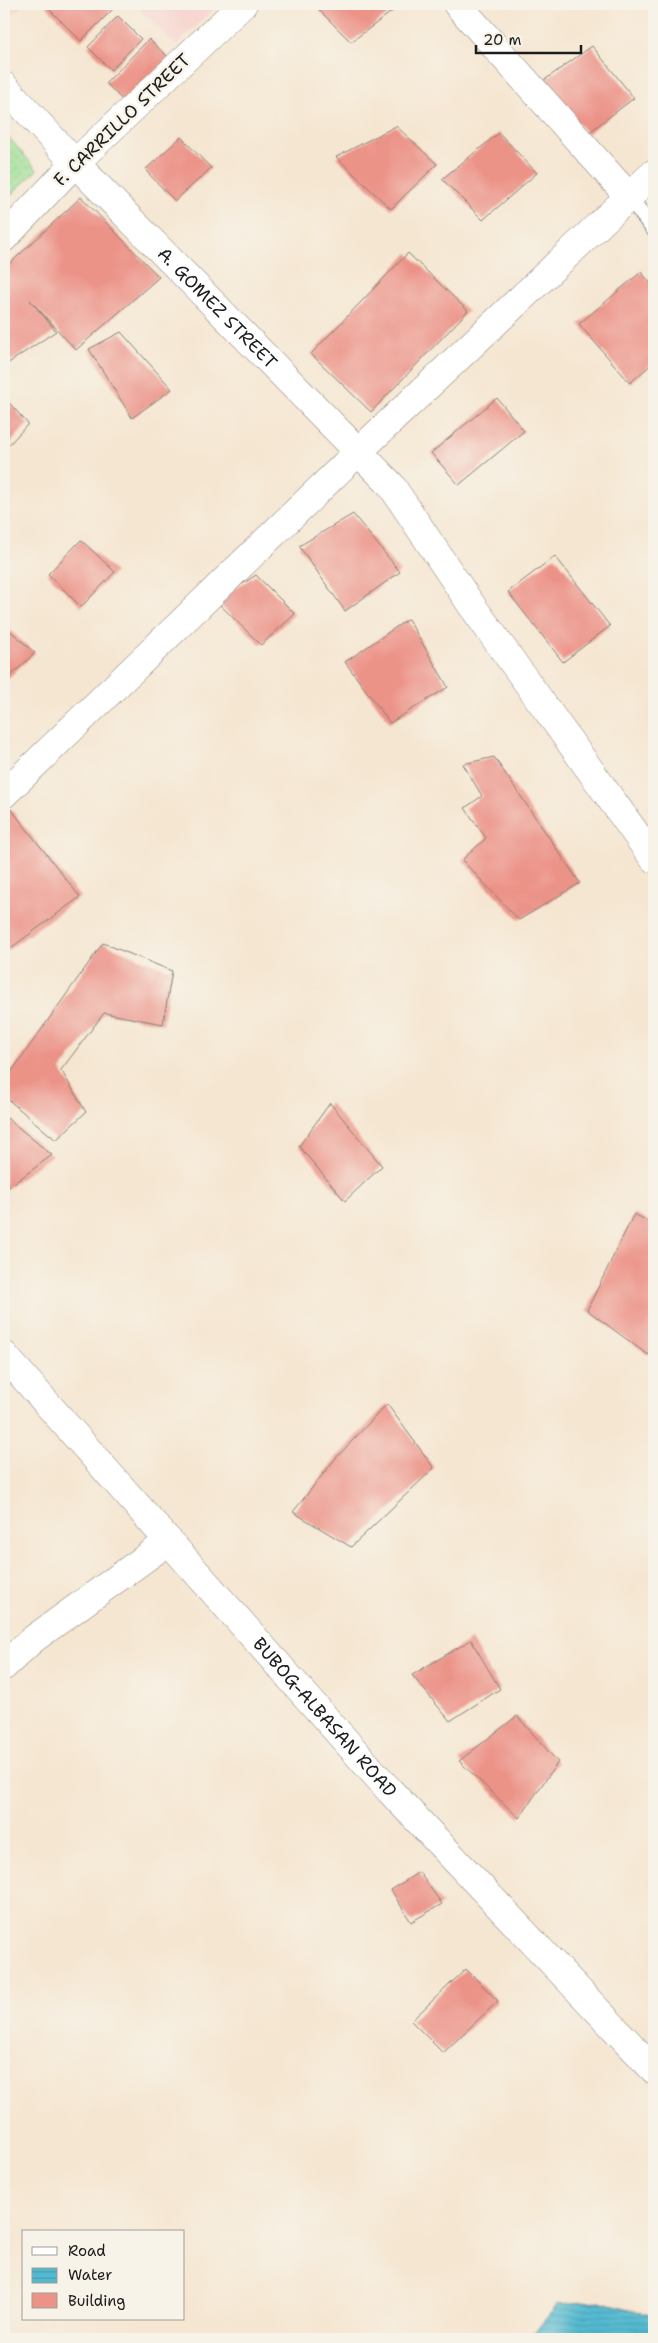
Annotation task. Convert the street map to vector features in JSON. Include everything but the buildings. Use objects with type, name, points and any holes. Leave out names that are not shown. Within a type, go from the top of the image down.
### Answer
[{"type":"street","name":"F. CARRILLO STREET","points":[[4,238],[75,164],[243,4]]},
{"type":"street","points":[[457,4],[630,198]]},
{"type":"street","name":"A. GOMEZ STREET","points":[[4,86],[75,164],[391,485],[470,603],[654,859]]},
{"type":"street","points":[[9,777],[630,198],[654,173]]},
{"type":"street","name":"BUBOG-ALBASAN ROAD","points":[[4,1355],[390,1790],[654,2070]]},
{"type":"street","points":[[4,1666],[32,1640],[169,1541]]},
{"type":"lane","points":[[630,198],[654,230]]},
{"type":"shaded area","points":[[4,4],[24,4],[4,23]]},
{"type":"shaded area","points":[[134,4],[219,4],[176,45]]},
{"type":"green space","points":[[4,132],[37,170],[4,201]]},
{"type":"water","points":[[600,2301],[654,2316],[654,2339],[529,2339],[558,2304]]}]
